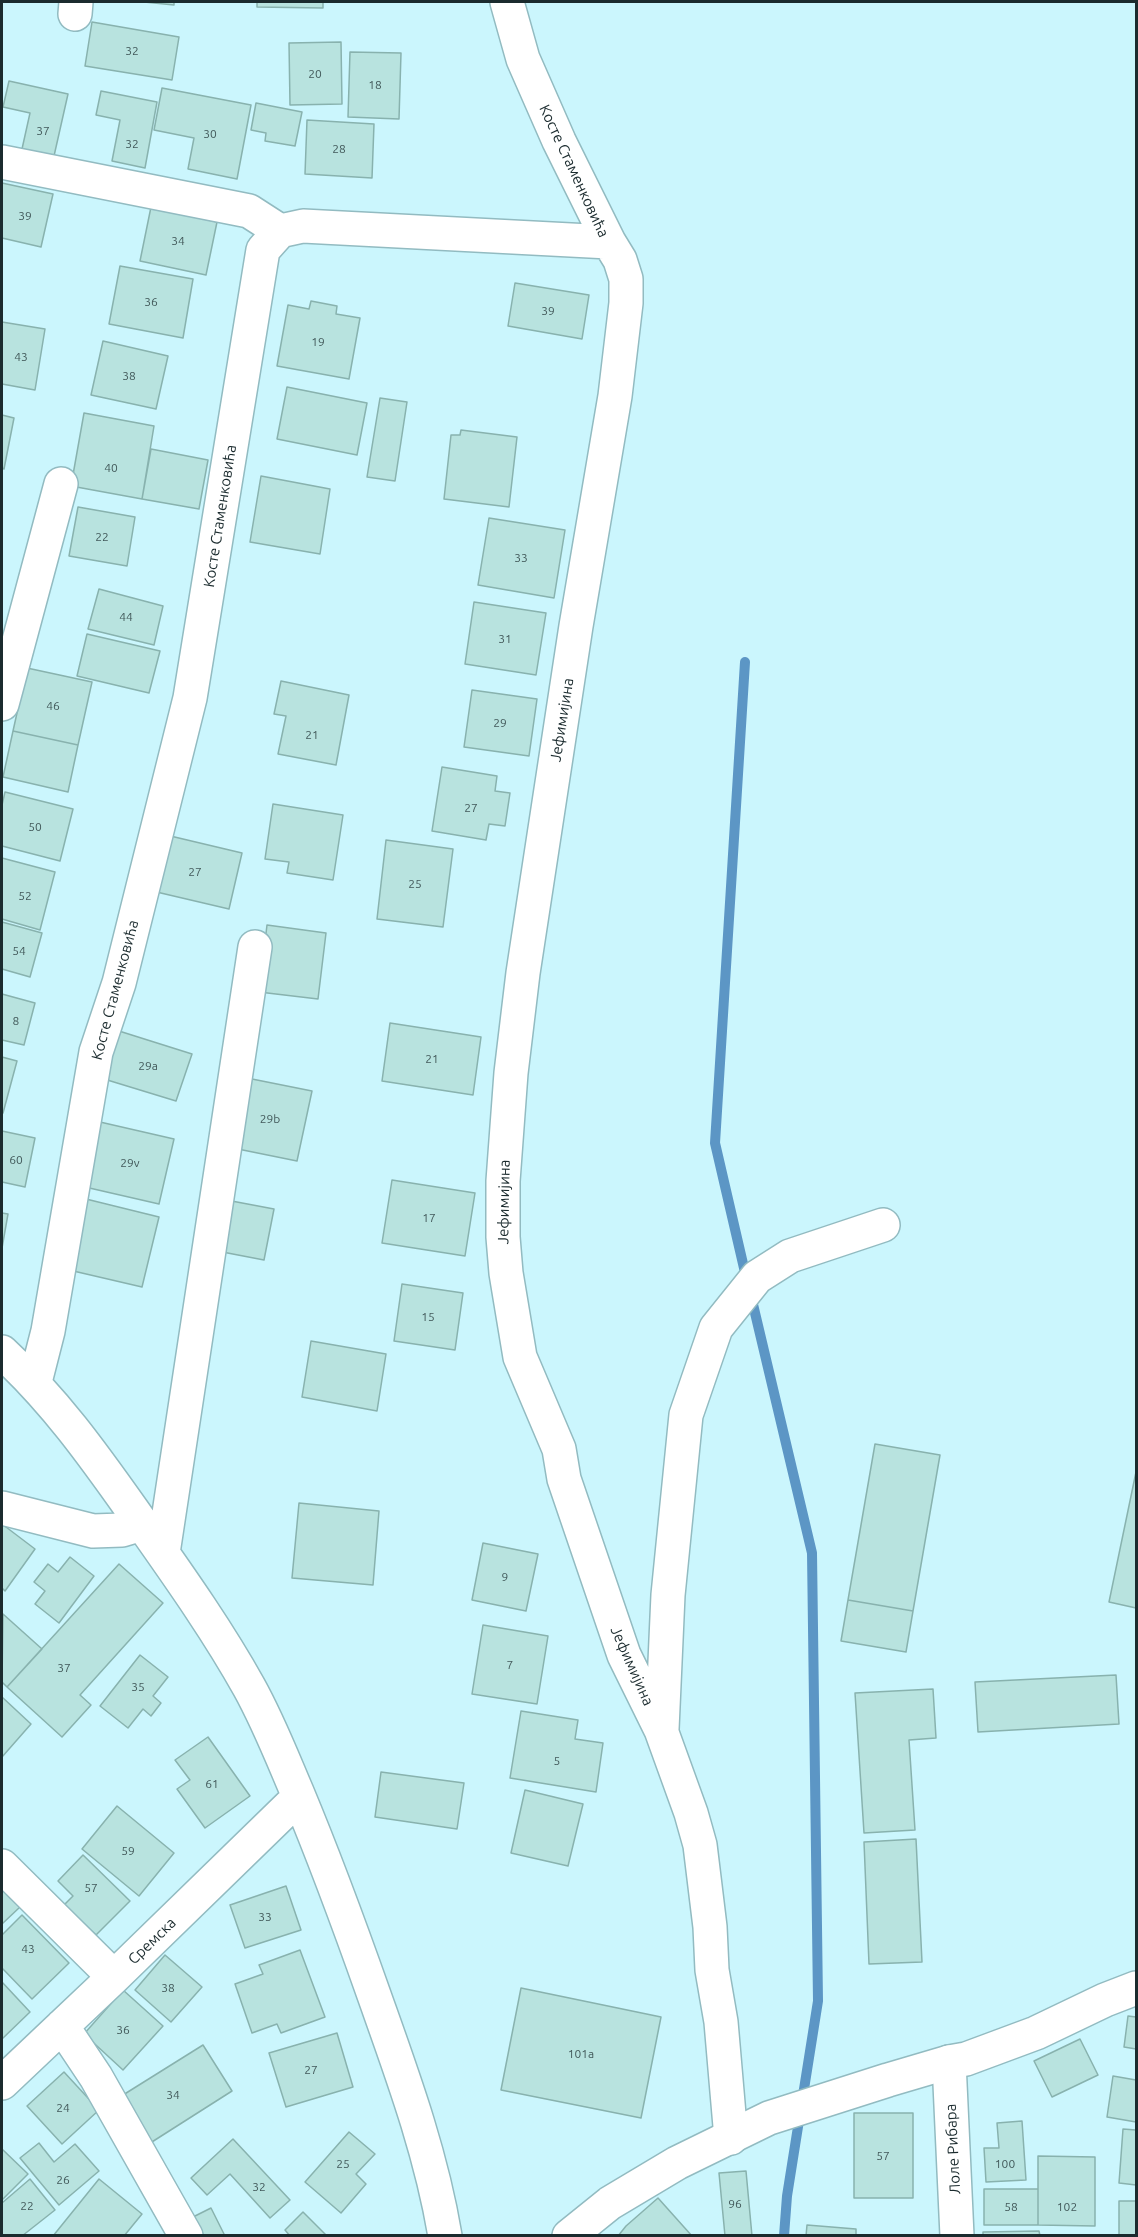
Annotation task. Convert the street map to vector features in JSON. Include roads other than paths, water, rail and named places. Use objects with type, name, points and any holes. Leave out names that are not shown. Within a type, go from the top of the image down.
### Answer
[{"type":"street","name":"Косте Стаменковића","points":[[35,1382],[48,1331],[96,1052],[119,983],[190,698],[263,250],[280,231],[303,226],[609,242],[559,141],[523,59],[507,2]]},
{"type":"street","points":[[2,162],[249,211],[280,231]]},
{"type":"street","name":"Јефимијина","points":[[609,242],[620,260],[626,279],[622,338],[524,973],[507,1119],[503,1181],[503,1237],[510,1310],[520,1357],[559,1449],[564,1479],[624,1655],[662,1730],[700,1845],[731,2138]]},
{"type":"street","points":[[2,704],[61,484]]},
{"type":"street","points":[[163,1553],[255,947]]},
{"type":"street","points":[[662,1730],[668,1595],[686,1415],[716,1328],[757,1276],[790,1256],[883,1225]]},
{"type":"street","points":[[2,1352],[35,1382],[64,1417],[163,1553],[264,1715],[299,1797],[360,1956],[412,2104],[432,2167],[445,2235]]},
{"type":"street","points":[[2,1508],[93,1531],[122,1530],[142,1524]]},
{"type":"street","name":"Сремска","points":[[2,2083],[299,1797]]},
{"type":"street","points":[[2,1866],[114,1977]]},
{"type":"street","points":[[569,2235],[610,2203],[645,2181],[676,2163],[769,2118],[999,2048],[1137,1988]]},
{"type":"street","points":[[62,2026],[102,2086],[186,2235]]},
{"type":"street","name":"Лоле Рибара","points":[[949,2062],[957,2235]]},
{"type":"waterway","points":[[745,662],[715,1143],[747,1281]]},
{"type":"waterway","points":[[751,1296],[812,1553],[818,2001],[787,2196],[784,2236]]}]
